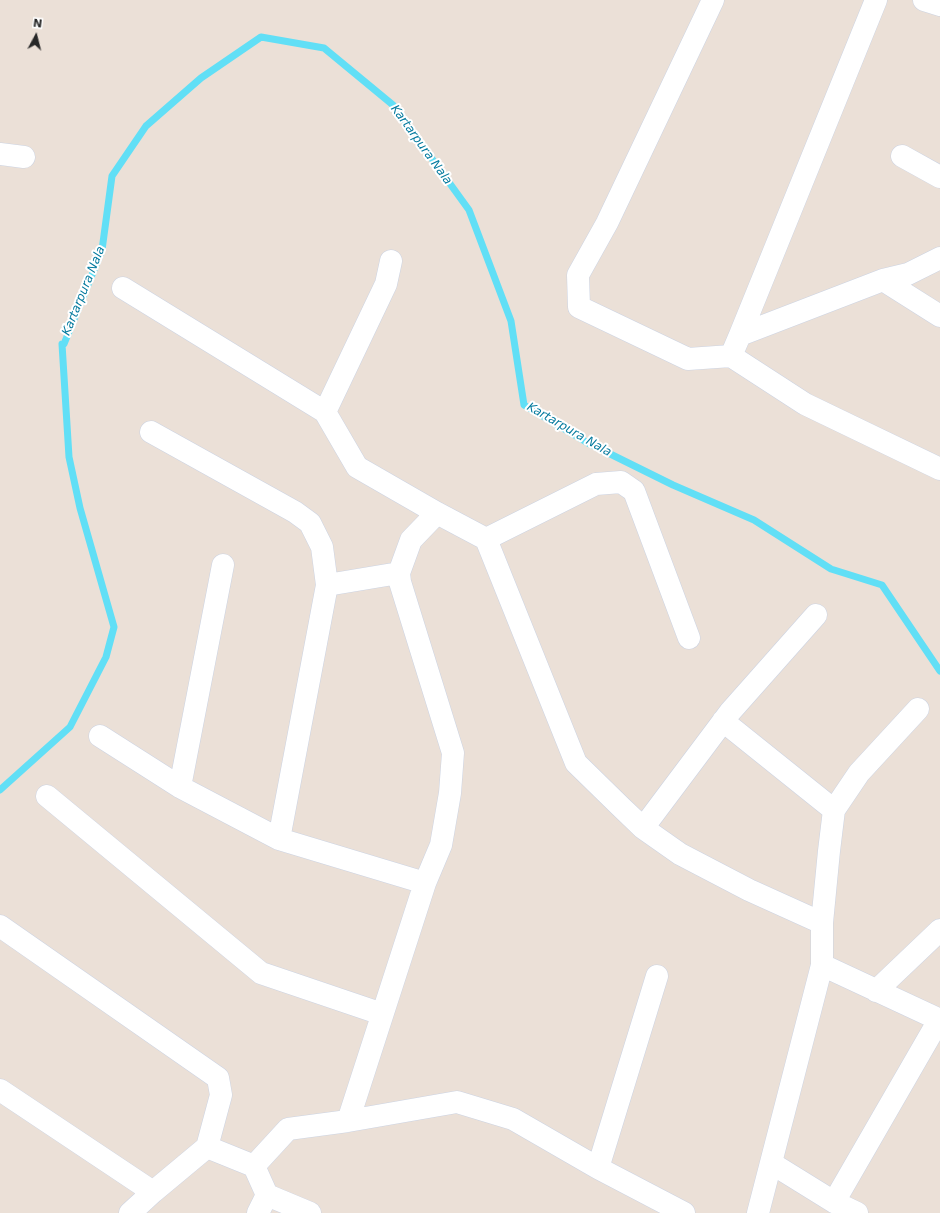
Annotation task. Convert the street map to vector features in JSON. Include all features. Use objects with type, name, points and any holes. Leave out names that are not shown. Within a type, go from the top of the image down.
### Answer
[{"type":"street","points":[[713,0],[607,223],[578,275],[579,307],[688,359],[731,356],[806,404],[940,469]]},
{"type":"street","points":[[731,356],[876,0]]},
{"type":"street","points":[[924,0],[940,5]]},
{"type":"street","points":[[0,154],[24,157]]},
{"type":"street","points":[[902,156],[940,177]]},
{"type":"street","points":[[740,335],[883,280],[908,274],[940,258]]},
{"type":"street","points":[[325,412],[386,284],[390,261]]},
{"type":"street","points":[[883,280],[940,316]]},
{"type":"street","points":[[123,288],[325,412],[356,467],[486,540],[576,763],[643,828],[680,854],[749,890],[822,923]]},
{"type":"street","points":[[151,432],[295,512],[310,523],[322,547],[327,585],[279,839]]},
{"type":"street","points":[[486,540],[596,484],[621,482],[634,491],[689,638]]},
{"type":"street","points":[[348,1121],[425,883],[441,845],[450,793],[453,753],[399,573],[411,540],[437,513]]},
{"type":"street","points":[[180,786],[223,565]]},
{"type":"street","points":[[327,585],[399,573]]},
{"type":"street","points":[[643,828],[723,721],[816,615]]},
{"type":"street","points":[[758,1213],[822,965],[822,923],[834,810],[859,773],[918,709]]},
{"type":"street","points":[[723,721],[834,810]]},
{"type":"street","points":[[100,736],[180,786],[279,839],[425,883]]},
{"type":"street","points":[[47,796],[261,972],[382,1014]]},
{"type":"street","points":[[0,926],[218,1078],[221,1094],[207,1147],[130,1213]]},
{"type":"street","points":[[876,991],[940,930]]},
{"type":"street","points":[[822,965],[940,1020],[834,1202]]},
{"type":"street","points":[[598,1168],[657,976]]},
{"type":"street","points":[[0,1090],[153,1192]]},
{"type":"street","points":[[254,1166],[288,1129],[348,1121],[456,1102],[513,1119],[598,1168],[684,1213]]},
{"type":"street","points":[[207,1147],[254,1166]]},
{"type":"street","points":[[771,1163],[834,1202],[857,1213]]},
{"type":"street","points":[[254,1166],[263,1204],[310,1213]]},
{"type":"waterway","name":"Kartarpura Nala","points":[[0,790],[70,727],[106,657],[114,627],[80,508],[69,457],[62,344],[64,344],[102,250],[112,176],[146,126],[201,78],[261,37],[324,48],[393,105],[469,210],[511,321],[524,405],[588,443],[673,485],[754,520],[831,569],[882,585],[940,671]]}]
